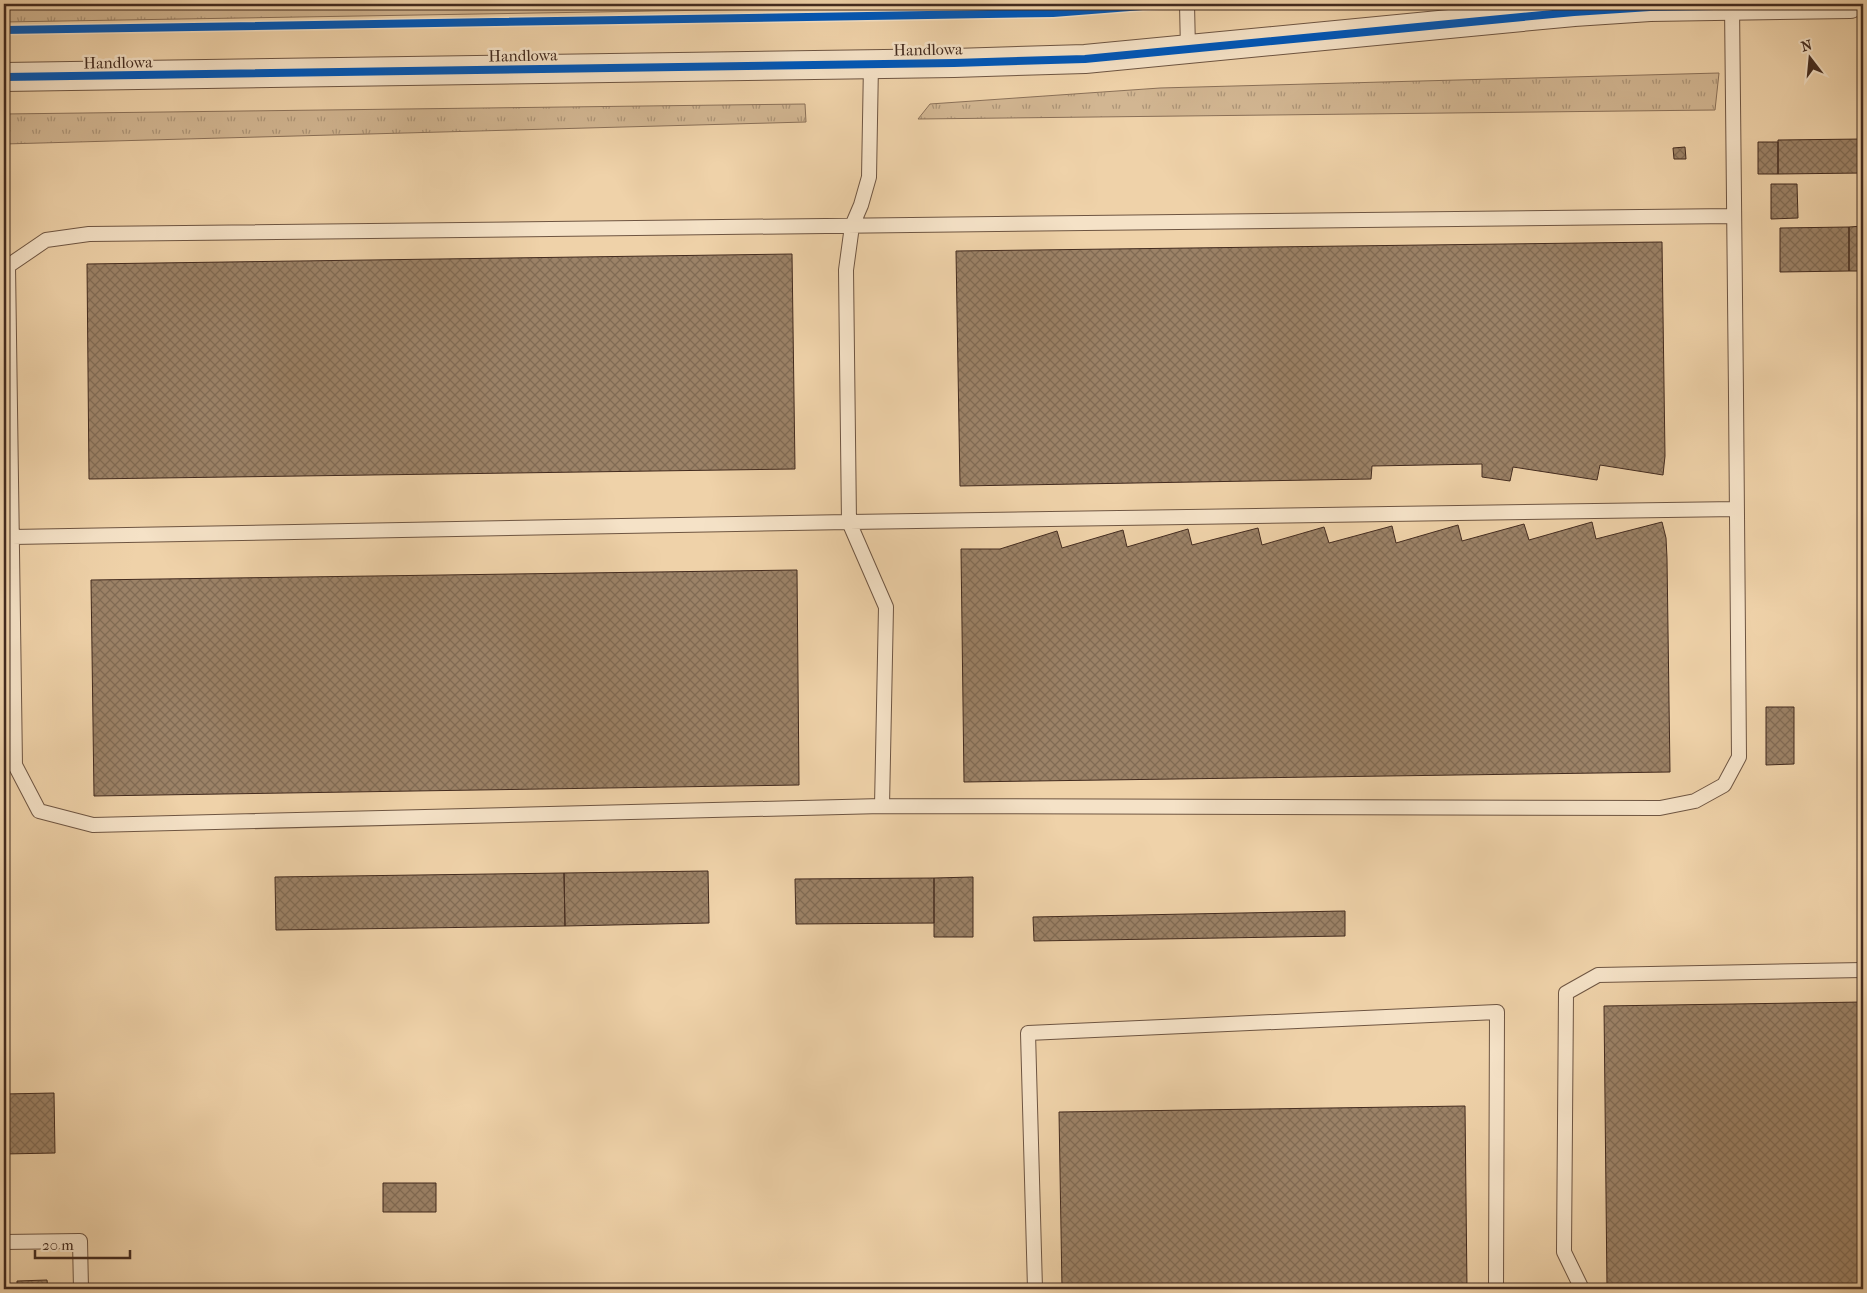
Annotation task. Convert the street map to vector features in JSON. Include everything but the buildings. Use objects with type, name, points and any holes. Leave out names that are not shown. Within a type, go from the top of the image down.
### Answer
[{"type":"street","name":"Handlowa","points":[[4,77],[954,63],[1085,59],[1599,7],[1850,4]]},
{"type":"lane","points":[[1187,4],[1188,50]]},
{"type":"lane","points":[[1732,5],[1737,509],[1739,757],[1724,785],[1695,801],[1660,808],[882,806],[93,825],[39,811],[15,764],[8,266],[46,240],[89,234],[1734,216]]},
{"type":"lane","points":[[871,64],[869,177],[861,205],[852,226],[846,270],[849,522],[886,607],[882,806]]},
{"type":"lane","points":[[12,537],[1737,509]]},
{"type":"lane","points":[[1582,1289],[1564,1252],[1566,994],[1598,975],[1863,970]]},
{"type":"lane","points":[[1035,1289],[1028,1033],[1497,1012],[1496,1289]]},
{"type":"lane","points":[[4,1242],[80,1241],[81,1289]]},
{"type":"green space","points":[[4,4],[1070,4],[4,22]]},
{"type":"green space","points":[[1719,73],[1715,110],[918,119],[930,104],[1160,88]]},
{"type":"green space","points":[[805,104],[806,122],[4,144],[4,114]]},
{"type":"cycle path","points":[[4,30],[1053,13],[1168,4]]},
{"type":"cycle path","points":[[4,77],[954,63],[1085,59],[1574,12],[1650,7],[1850,4]]}]
